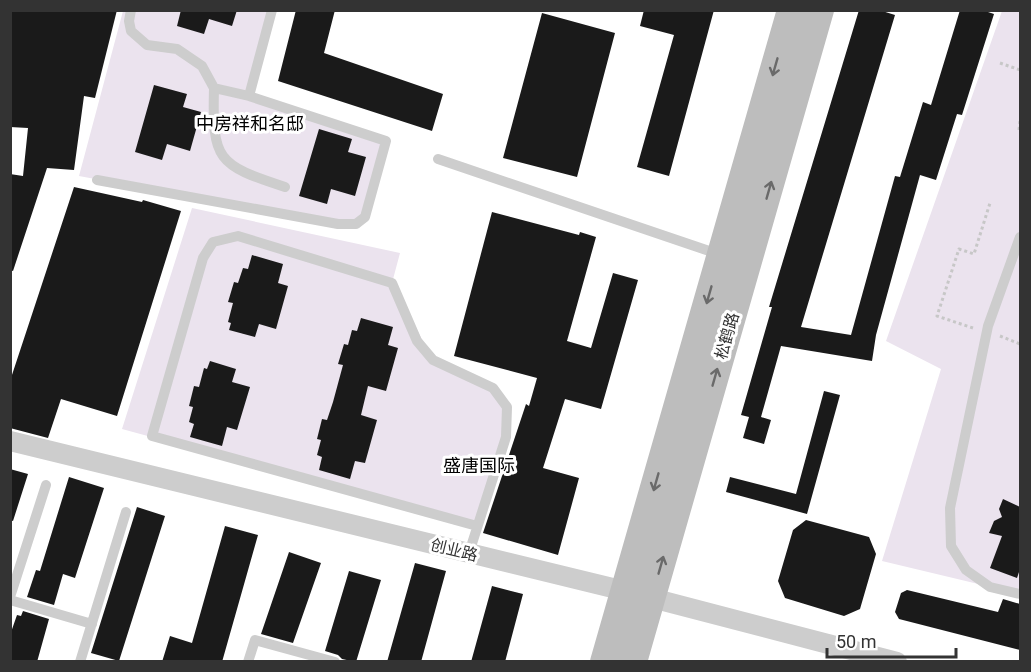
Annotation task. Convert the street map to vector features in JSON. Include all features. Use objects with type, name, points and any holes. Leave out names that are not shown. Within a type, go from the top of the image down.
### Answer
[{"type":"main road","name":"松鹤路","points":[[633,662],[638,595],[721,255],[791,10]]},
{"type":"main road","name":"松鹤路","points":[[604,662],[638,595],[820,10]]},
{"type":"street","name":"创业路","points":[[10,441],[638,595],[897,662]]},
{"type":"lane","points":[[131,10],[129,21],[131,31],[147,45],[177,49],[202,66],[214,88],[213,122],[216,146],[227,162],[247,175],[285,187]]},
{"type":"lane","points":[[249,96],[272,10]]},
{"type":"lane","points":[[97,180],[338,225],[356,225],[365,217],[386,141],[249,96],[214,88]]},
{"type":"lane","points":[[438,159],[721,255]]},
{"type":"lane","points":[[469,553],[506,437],[507,407],[493,388],[433,360],[417,341],[392,283],[238,236],[213,242],[203,258],[152,436],[477,526]]},
{"type":"lane","points":[[1020,237],[987,332],[950,508],[951,546],[966,570],[990,586],[1020,594]]},
{"type":"lane","points":[[46,485],[10,599],[92,624]]},
{"type":"lane","points":[[80,662],[126,512]]},
{"type":"lane","points":[[248,662],[255,640],[336,662]]},
{"type":"path","points":[[1000,63],[1020,70]]},
{"type":"path","points":[[1019,130],[1020,121]]},
{"type":"path","points":[[990,203],[974,254],[959,249],[937,316],[1020,344]]},
{"type":"shaded area","points":[[123,11],[272,11],[249,96],[386,141],[365,217],[337,224],[79,176]]},
{"type":"shaded area","points":[[1002,11],[1020,11],[1020,594],[882,561],[941,369],[886,341]]},
{"type":"shaded area","points":[[192,208],[400,253],[392,283],[433,360],[493,388],[507,407],[506,437],[477,526],[122,429]]},
{"type":"building","points":[[10,10],[117,10],[95,98],[84,96],[74,170],[47,168],[13,271],[10,270],[10,174],[23,176],[28,128],[10,127]]},
{"type":"building","points":[[181,10],[237,10],[232,26],[209,19],[204,34],[177,26]]},
{"type":"building","points":[[296,10],[335,10],[324,53],[443,94],[432,131],[278,81]]},
{"type":"building","points":[[644,10],[714,10],[669,176],[637,167],[674,35],[640,26]]},
{"type":"building","points":[[859,10],[879,10],[895,15],[801,327],[851,335],[895,176],[900,177],[923,102],[931,105],[960,10],[982,10],[994,14],[962,115],[957,114],[936,180],[920,175],[876,335],[872,361],[781,346],[761,417],[771,420],[764,444],[743,438],[749,417],[741,415],[772,307],[769,307]]},
{"type":"building","points":[[542,13],[615,33],[577,177],[503,158]]},
{"type":"building","points":[[154,85],[187,94],[183,107],[201,112],[190,151],[167,144],[162,160],[135,152]]},
{"type":"building","points":[[319,129],[352,139],[348,152],[366,157],[355,196],[331,189],[327,204],[299,196]]},
{"type":"building","points":[[74,187],[142,202],[143,200],[181,211],[117,416],[61,399],[48,438],[10,428],[10,381]]},
{"type":"building","points":[[492,212],[579,235],[580,232],[596,237],[567,341],[591,348],[613,273],[638,280],[601,409],[565,399],[543,468],[579,478],[558,555],[483,533],[526,404],[529,406],[537,378],[454,356]]},
{"type":"building","points":[[252,255],[283,264],[278,283],[288,286],[276,329],[259,324],[255,337],[229,330],[231,323],[228,322],[233,303],[228,302],[234,282],[238,283],[243,268],[248,269]]},
{"type":"building","points":[[361,318],[393,327],[388,345],[398,348],[386,391],[368,386],[361,415],[377,420],[365,463],[355,461],[350,479],[319,470],[322,457],[317,455],[321,440],[317,439],[322,419],[327,420],[333,402],[343,365],[338,364],[344,344],[348,345],[352,330],[357,331]]},
{"type":"building","points":[[210,361],[236,369],[232,382],[250,387],[237,430],[227,427],[222,446],[190,437],[194,424],[189,422],[193,407],[189,406],[194,386],[199,387],[204,368],[207,369]]},
{"type":"building","points":[[824,391],[840,395],[807,514],[726,492],[730,477],[796,494]]},
{"type":"building","points":[[10,469],[28,474],[13,521],[10,520]]},
{"type":"building","points":[[69,477],[104,488],[75,578],[63,574],[54,605],[27,597],[36,570],[40,571]]},
{"type":"building","points":[[1003,499],[1020,507],[1020,569],[1017,578],[990,568],[1002,536],[989,533],[994,521],[1002,517],[999,509]]},
{"type":"building","points":[[137,507],[165,516],[119,661],[91,653]]},
{"type":"building","points":[[806,520],[869,537],[876,554],[860,609],[844,616],[785,598],[778,581],[793,530]]},
{"type":"building","points":[[225,526],[258,535],[222,662],[162,662],[170,636],[192,643]]},
{"type":"building","points":[[289,552],[321,563],[293,643],[261,634]]},
{"type":"building","points":[[415,563],[446,571],[421,662],[387,662]]},
{"type":"building","points":[[349,571],[381,580],[356,662],[342,659],[338,655],[325,651]]},
{"type":"building","points":[[492,586],[523,594],[505,662],[471,662]]},
{"type":"building","points":[[907,590],[998,612],[1003,599],[1020,604],[1020,650],[899,619],[895,612],[901,593]]},
{"type":"building","points":[[23,611],[49,619],[37,662],[10,662],[10,635],[17,615],[21,616]]},
{"type":"district","name":"中房祥和名邸","points":[[250,123]]},
{"type":"district","name":"盛唐国际","points":[[479,465]]}]
